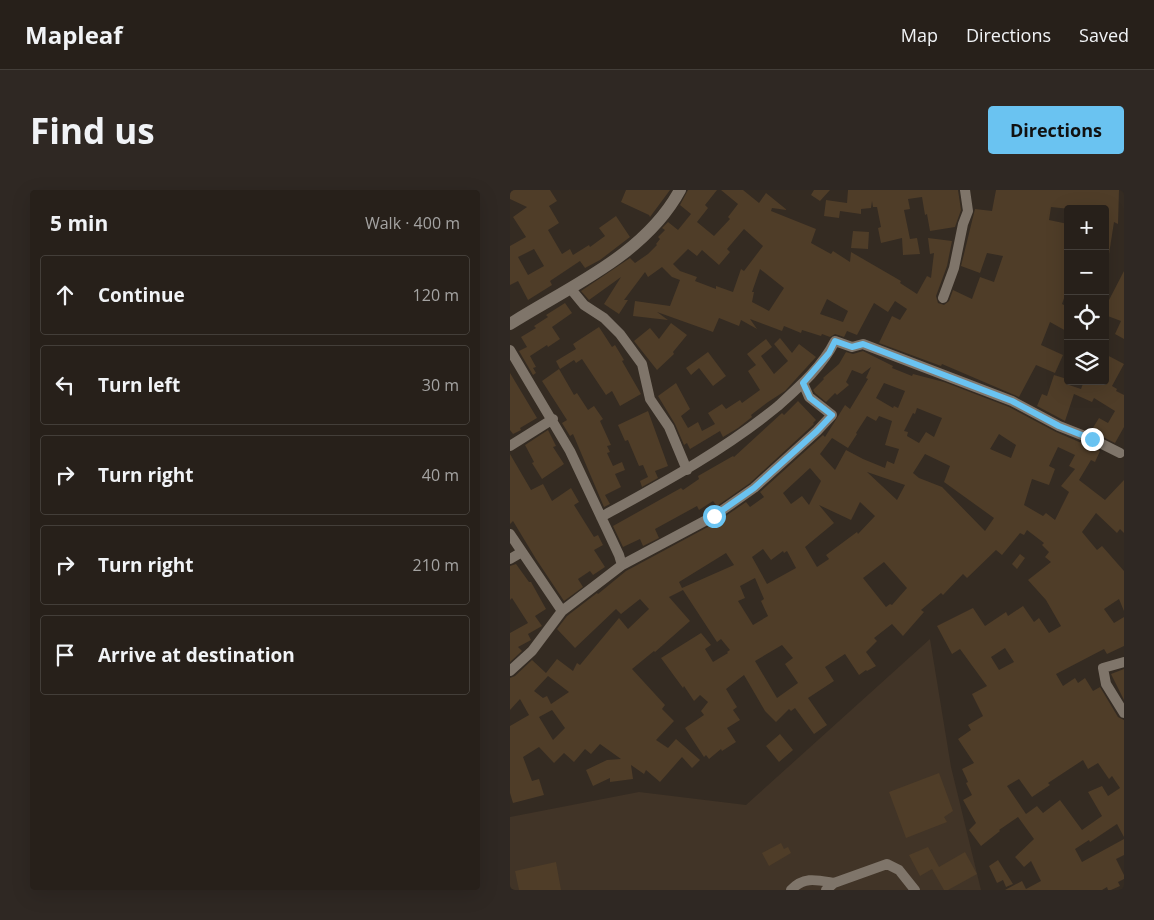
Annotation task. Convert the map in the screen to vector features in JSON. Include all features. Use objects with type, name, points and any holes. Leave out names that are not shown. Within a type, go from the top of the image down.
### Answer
[{"type":"street","points":[[510,324],[630,249],[671,207],[680,190]]},
{"type":"street","points":[[943,298],[954,268],[963,224],[968,211],[965,190]]},
{"type":"street","points":[[570,288],[584,305],[604,318],[620,334],[642,364],[650,399],[669,427],[688,470]]},
{"type":"street","points":[[601,517],[688,470],[754,425],[803,383],[829,353],[835,341],[852,347],[863,344],[1012,401],[1059,426],[1120,453]]},
{"type":"street","points":[[510,350],[553,419],[570,451],[622,565]]},
{"type":"street","points":[[510,671],[532,651],[562,611],[622,565],[714,516],[754,488],[817,431],[832,415],[810,398],[803,383]]},
{"type":"street","points":[[510,446],[553,419]]},
{"type":"street","points":[[510,534],[562,611]]},
{"type":"street","points":[[510,559],[522,552]]},
{"type":"street","points":[[1124,662],[1103,668],[1106,684],[1124,713]]},
{"type":"street","points":[[791,890],[803,881],[811,879],[830,887],[887,864],[899,870],[915,890]]},
{"type":"shaded area","points":[[930,639],[951,767],[981,890],[510,890],[510,817],[639,792],[746,805]]},
{"type":"building","points":[[510,190],[550,190],[557,201],[549,206],[559,223],[548,230],[562,254],[570,249],[573,255],[589,245],[590,247],[605,236],[599,228],[616,216],[630,237],[600,260],[585,268],[580,261],[550,281],[552,285],[528,300],[518,281],[510,285],[510,246],[526,237],[513,217],[527,207],[510,199]],"holes":[[[534,249],[544,266],[528,275],[518,257]]]},
{"type":"building","points":[[626,190],[670,190],[650,217],[621,202]]},
{"type":"building","points":[[688,190],[717,190],[705,205],[708,208],[697,222],[714,236],[730,219],[728,217],[738,204],[721,190],[743,190],[759,203],[766,193],[787,210],[772,208],[771,211],[816,229],[811,243],[831,254],[833,251],[850,262],[851,252],[901,281],[900,283],[917,294],[927,276],[931,278],[934,253],[930,254],[928,238],[952,241],[947,266],[936,296],[938,303],[944,305],[949,301],[953,290],[972,299],[980,277],[994,282],[1003,256],[987,253],[980,273],[961,266],[975,209],[992,211],[996,190],[1119,190],[1118,224],[1114,222],[1109,254],[1109,205],[1064,205],[1064,208],[1051,207],[1049,220],[1064,223],[1064,298],[1062,304],[1064,305],[1064,330],[1050,322],[1041,345],[1063,355],[1055,373],[1036,365],[1019,397],[942,364],[941,366],[879,343],[892,316],[900,320],[907,309],[895,301],[888,312],[874,303],[857,335],[847,331],[844,337],[835,334],[830,337],[802,330],[801,333],[784,326],[782,331],[750,319],[757,329],[741,320],[739,326],[719,318],[713,332],[657,312],[668,320],[633,316],[635,301],[670,306],[680,280],[672,277],[662,267],[648,277],[645,272],[624,300],[628,300],[619,314],[604,304],[621,277],[589,300],[581,291],[630,258],[635,263],[648,254],[657,245],[660,239],[658,237],[665,230],[662,228],[668,222],[678,230],[691,214],[680,205]],"holes":[[[744,229],[763,246],[744,271],[741,269],[733,292],[716,286],[716,289],[695,281],[697,277],[680,271],[673,264],[688,249],[697,256],[702,250],[719,265],[730,252],[727,249]],[[760,269],[784,288],[769,311],[752,302],[754,292],[752,292]],[[827,299],[848,311],[843,322],[820,314]]]},
{"type":"building","points":[[814,190],[830,190],[820,201],[811,195]]},
{"type":"building","points":[[848,190],[958,190],[961,210],[955,227],[930,231],[922,197],[908,199],[910,209],[904,210],[910,239],[917,238],[920,254],[903,255],[902,238],[881,243],[878,228],[881,227],[877,207],[873,207],[872,201],[871,208],[861,209],[861,214],[840,211],[839,218],[824,216],[826,200],[847,203]]},
{"type":"building","points":[[853,231],[869,232],[868,249],[851,248]]},
{"type":"building","points":[[1124,271],[1124,339],[1115,334],[1121,321],[1109,316],[1109,300]]},
{"type":"building","points":[[565,303],[572,313],[552,327],[560,339],[530,356],[536,367],[533,368],[536,373],[533,375],[519,351],[527,347],[521,337],[536,328],[534,326],[548,317],[546,315]]},
{"type":"building","points":[[671,323],[687,335],[673,352],[674,354],[657,370],[634,341],[650,328],[659,339]]},
{"type":"building","points":[[599,327],[612,347],[615,345],[641,394],[620,406],[612,391],[606,395],[582,359],[576,363],[574,360],[560,369],[556,361],[576,349],[573,344]]},
{"type":"building","points":[[780,338],[792,353],[799,344],[816,357],[785,391],[751,415],[752,417],[738,428],[723,437],[720,431],[690,449],[687,443],[684,445],[675,424],[658,396],[676,383],[690,409],[681,416],[688,428],[698,422],[702,431],[715,424],[708,413],[722,404],[726,409],[740,400],[742,403],[760,390],[748,371],[756,365],[747,354],[766,339],[772,347],[761,356],[774,374],[788,361],[774,344]]},
{"type":"building","points":[[863,351],[893,366],[892,368],[912,376],[913,374],[944,382],[1009,407],[1056,432],[1100,451],[1095,462],[1091,460],[1079,480],[1105,500],[1124,480],[1124,533],[1120,529],[1117,533],[1096,513],[1082,532],[1097,550],[1102,546],[1124,571],[1124,611],[1119,599],[1104,609],[1114,623],[1124,617],[1124,646],[1107,654],[1104,649],[1056,674],[1063,686],[1075,678],[1078,683],[1085,678],[1093,691],[1100,687],[1118,717],[1124,720],[1124,837],[1117,824],[1090,842],[1089,840],[1075,849],[1082,862],[1124,839],[1124,855],[1116,859],[1124,875],[1124,879],[1118,882],[1120,886],[1111,890],[1108,890],[1107,887],[1102,890],[1005,890],[1022,881],[1026,889],[1041,881],[1031,861],[1024,867],[1015,857],[1034,839],[1018,817],[981,846],[969,830],[976,823],[963,800],[972,795],[962,769],[974,763],[958,739],[971,730],[968,725],[983,716],[972,694],[987,686],[960,649],[952,654],[937,626],[973,608],[985,626],[1006,612],[1008,616],[1023,606],[1034,622],[1039,618],[1049,633],[1061,626],[1046,600],[1028,580],[1051,562],[1045,557],[1049,552],[1042,545],[1044,543],[1027,530],[1024,535],[1020,533],[1002,555],[996,550],[967,578],[963,574],[943,595],[941,593],[921,610],[924,612],[903,636],[892,624],[874,638],[877,641],[866,652],[876,666],[859,675],[845,654],[825,667],[834,681],[808,698],[827,725],[814,734],[795,708],[791,711],[789,709],[776,722],[765,711],[744,675],[726,689],[737,707],[733,710],[740,720],[727,728],[736,742],[722,751],[721,749],[709,759],[706,755],[704,757],[685,728],[704,715],[701,711],[708,702],[700,695],[694,701],[661,658],[701,633],[711,645],[705,649],[713,662],[730,650],[721,639],[717,642],[683,590],[669,597],[690,621],[655,652],[632,669],[665,705],[662,709],[674,721],[656,740],[668,748],[676,739],[700,760],[692,768],[682,757],[660,782],[646,770],[644,774],[631,765],[633,779],[610,782],[610,778],[593,786],[586,770],[607,760],[621,759],[600,744],[591,754],[585,749],[574,762],[564,753],[554,763],[539,747],[523,757],[532,781],[539,779],[544,795],[513,803],[510,793],[510,726],[529,715],[520,699],[510,710],[510,678],[515,676],[532,660],[546,673],[557,659],[573,671],[577,663],[580,665],[619,618],[628,629],[649,609],[640,599],[621,614],[616,609],[575,648],[557,629],[567,616],[626,571],[717,522],[746,502],[750,507],[764,497],[760,492],[823,435],[825,437],[845,405],[850,409],[868,379],[866,378],[871,367],[862,374],[852,370],[846,382],[849,385],[837,395],[835,393],[826,402],[813,390],[839,364],[846,352],[853,354]],"holes":[[[884,383],[905,391],[898,408],[894,406],[893,408],[876,398]],[[917,408],[942,418],[934,437],[926,432],[919,443],[907,436],[908,432],[904,431]],[[867,416],[876,421],[879,416],[892,421],[885,445],[899,449],[894,464],[887,461],[885,468],[846,450],[835,470],[820,454],[832,438],[848,448]],[[999,434],[1016,445],[1011,458],[990,449]],[[1058,447],[1075,455],[1069,466],[1075,469],[1061,486],[1069,492],[1055,520],[1046,513],[1043,516],[1024,505],[1032,479],[1049,485],[1055,469],[1049,466]],[[925,454],[950,466],[944,482],[994,518],[985,531],[942,487],[919,478],[913,473]],[[810,468],[821,481],[809,505],[802,496],[791,504],[783,493]],[[867,472],[905,485],[897,500]],[[860,502],[875,516],[858,534],[857,532],[826,555],[829,559],[817,567],[805,547],[834,523],[819,505],[851,520]],[[763,549],[771,560],[783,551],[784,553],[787,551],[796,568],[767,584],[752,557]],[[726,553],[734,565],[682,588],[679,582]],[[884,562],[907,588],[892,605],[890,604],[886,607],[863,578]],[[755,578],[764,599],[761,601],[768,616],[753,625],[738,601],[745,598],[740,586]],[[782,645],[793,658],[785,664],[798,683],[777,698],[755,661]],[[1005,648],[1014,662],[999,670],[991,657]],[[548,676],[569,692],[551,704],[547,696],[543,698],[534,691]],[[552,710],[565,728],[553,740],[539,717]],[[1083,760],[1088,769],[1098,763],[1109,779],[1112,776],[1120,788],[1108,796],[1102,786],[1088,792],[1102,816],[1082,830],[1060,800],[1043,813],[1037,806],[1026,814],[1007,786],[1019,779],[1032,797],[1050,785],[1048,783]]]},
{"type":"building","points":[[708,352],[726,376],[713,386],[699,368],[691,375],[686,368]]},
{"type":"building","points":[[1109,356],[1124,364],[1112,386],[1117,389],[1116,391],[1124,395],[1124,427],[1115,443],[1091,431],[1099,418],[1108,423],[1115,411],[1094,398],[1092,402],[1074,394],[1065,421],[1037,406],[1042,394],[1047,396],[1054,375],[1064,378],[1064,385],[1081,389],[1082,385],[1109,385]]},
{"type":"building","points":[[559,369],[574,395],[577,393],[588,410],[594,406],[603,419],[600,421],[611,445],[607,446],[610,452],[607,453],[613,466],[622,462],[625,470],[615,474],[621,487],[605,495],[610,504],[604,507],[573,434],[570,436],[562,423],[567,420],[542,381]]},
{"type":"building","points":[[510,373],[537,418],[513,434],[510,430]]},
{"type":"building","points":[[798,401],[816,420],[814,424],[750,483],[717,506],[713,501],[699,510],[697,506],[655,529],[659,538],[643,546],[640,539],[623,547],[613,526],[681,488],[683,490],[699,479],[698,476],[734,457],[782,413],[784,415]]},
{"type":"building","points":[[648,411],[668,466],[655,471],[658,478],[642,487],[640,481],[648,477],[643,465],[639,466],[628,440],[625,441],[618,425]]},
{"type":"building","points":[[548,430],[556,446],[553,447],[564,464],[542,479],[532,463],[534,462],[525,445]]},
{"type":"building","points":[[510,454],[531,490],[543,484],[552,501],[571,488],[579,502],[574,505],[594,537],[598,535],[603,545],[594,550],[605,567],[593,575],[590,571],[578,579],[583,587],[564,601],[513,521],[510,524]]},
{"type":"building","points":[[1020,554],[1025,558],[1017,569],[1012,564]]},
{"type":"building","points":[[516,564],[529,582],[531,582],[546,609],[535,616],[542,626],[528,634],[531,640],[518,647],[522,651],[510,662],[510,633],[528,623],[512,598],[510,600],[510,566]]},
{"type":"building","points":[[1124,669],[1124,700],[1111,674]]},
{"type":"building","points":[[780,734],[793,750],[779,762],[766,746]]},
{"type":"building","points":[[939,773],[953,811],[944,817],[947,822],[906,838],[889,792]]},
{"type":"building","points":[[781,843],[784,849],[788,847],[791,853],[769,866],[762,853]]},
{"type":"building","points":[[928,847],[939,867],[965,852],[977,874],[948,890],[944,890],[932,869],[920,876],[909,855]]},
{"type":"building","points":[[998,860],[1013,884],[1006,887],[1003,880],[997,883],[989,866]]},
{"type":"building","points":[[556,862],[561,890],[519,890],[515,871]]},
{"type":"route","points":[[714,516],[754,488],[832,415],[810,398],[803,383],[829,353],[835,341],[852,347],[863,344],[929,369],[1012,401],[1059,426],[1092,439]]}]
